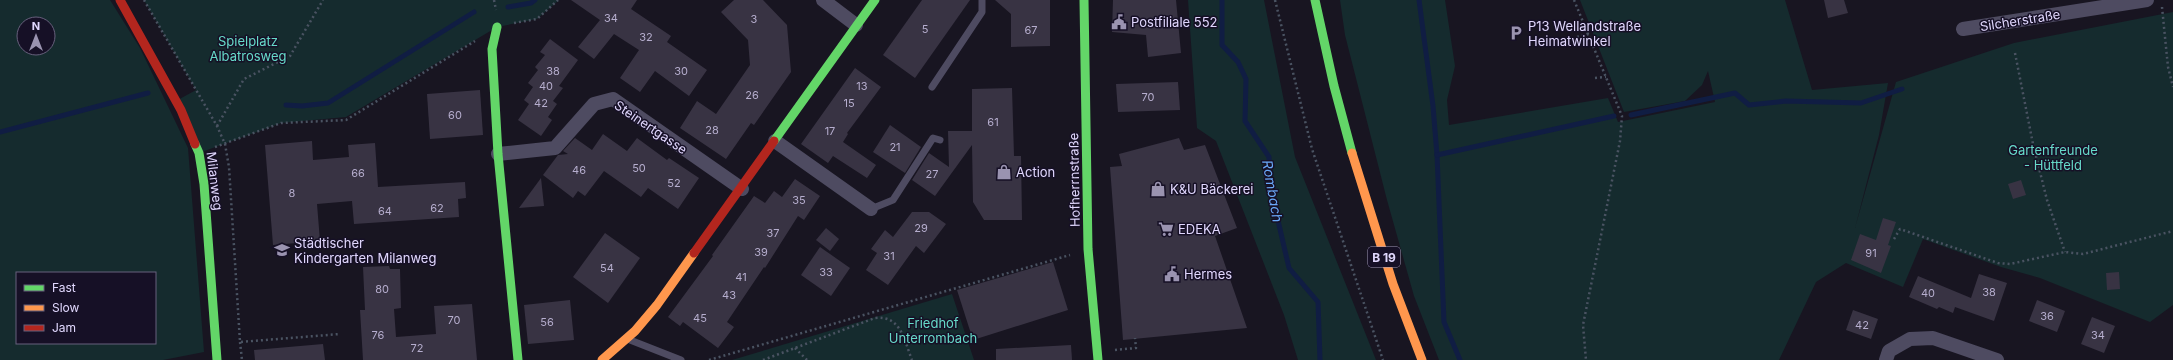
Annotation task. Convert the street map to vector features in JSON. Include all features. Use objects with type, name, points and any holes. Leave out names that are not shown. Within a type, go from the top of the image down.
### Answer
[{"type":"main road","name":"Milanweg","points":[[120,0],[181,110],[199,153],[204,184],[217,360]]},
{"type":"main road","points":[[602,360],[627,338],[657,305],[742,189],[875,0]]},
{"type":"main road","name":"Hofherrnstraße","points":[[1084,0],[1088,250],[1097,356]]},
{"type":"main road","name":"B 19","points":[[1315,0],[1334,86],[1352,153],[1393,284],[1422,360]]},
{"type":"main road","points":[[497,27],[492,49],[498,154],[518,360]]},
{"type":"street","points":[[824,0],[856,25]]},
{"type":"street","name":"Silcherstraße","points":[[1963,29],[2147,0]]},
{"type":"street","name":"Steinertgasse","points":[[498,154],[556,148],[594,104],[613,100],[742,189]]},
{"type":"street","points":[[775,141],[871,210]]},
{"type":"street","points":[[1888,356],[1910,339],[1933,338],[1997,360]]},
{"type":"lane","points":[[932,87],[982,12],[982,0]]},
{"type":"lane","points":[[871,210],[892,200],[933,138],[940,140]]},
{"type":"lane","points":[[627,338],[681,360]]},
{"type":"path","points":[[144,0],[217,126],[224,144],[229,167],[242,360]]},
{"type":"path","points":[[217,126],[244,79],[290,56],[323,0]]},
{"type":"path","points":[[199,153],[281,123],[346,120],[497,27],[537,19],[558,0]]},
{"type":"path","points":[[1276,0],[1312,149],[1383,360]]},
{"type":"path","points":[[1574,0],[1622,116],[1620,141],[1584,325],[1586,360]]},
{"type":"path","points":[[2163,0],[2162,11],[2173,87]]},
{"type":"path","points":[[1577,37],[1589,34]]},
{"type":"path","points":[[2015,53],[2033,144],[2047,200],[2065,252]]},
{"type":"path","points":[[1595,78],[1606,77]]},
{"type":"path","points":[[1894,238],[1900,229],[1998,263],[2010,264],[2065,252],[2083,254],[2173,231]]},
{"type":"path","points":[[709,360],[1088,250]]},
{"type":"path","points":[[763,360],[875,318],[885,317],[897,323],[912,360]]},
{"type":"path","points":[[240,342],[340,334]]},
{"type":"path","points":[[1097,356],[1136,348],[1135,338]]},
{"type":"path","points":[[795,348],[807,360]]},
{"type":"green space","points":[[0,0],[110,0],[140,48],[188,148],[204,352],[163,360],[0,360]]},
{"type":"green space","name":"Spielplatz Albatrosweg","points":[[144,0],[559,0],[537,19],[497,27],[346,117],[281,123],[199,153],[176,101],[196,90]]},
{"type":"green space","points":[[1188,0],[1264,0],[1295,157],[1376,360],[1298,360],[1284,315],[1216,141],[1197,128]]},
{"type":"green space","name":"Gartenfreunde - Hüttfeld","points":[[1340,0],[1445,0],[1455,66],[1447,100],[1449,125],[1608,98],[1618,122],[1715,102],[1708,71],[1702,85],[1685,101],[1624,112],[1580,0],[1785,0],[1812,90],[1888,83],[1879,135],[1855,228],[1896,82],[2014,43],[2173,12],[2173,305],[2150,322],[2040,278],[2001,267],[1923,239],[1903,287],[1846,263],[1816,282],[1779,360],[1439,360],[1414,296],[1387,200],[1345,35]]},
{"type":"green space","name":"Friedhof Unterrombach","points":[[952,294],[974,360],[732,360]]},
{"type":"building","points":[[571,0],[637,0],[631,9],[671,36],[667,42],[707,70],[689,96],[655,71],[640,92],[620,78],[639,50],[614,34],[594,59],[578,47],[600,20]]},
{"type":"building","points":[[734,0],[763,0],[787,25],[791,72],[754,125],[751,123],[726,159],[680,128],[697,101],[716,114],[750,65],[748,40],[721,12]]},
{"type":"building","points":[[922,0],[970,0],[915,78],[883,55]]},
{"type":"building","points":[[995,0],[1050,0],[1050,46],[1011,47],[1011,14]]},
{"type":"building","points":[[1113,0],[1176,0],[1181,53],[1148,57],[1146,35],[1112,32]]},
{"type":"building","points":[[1824,0],[1844,0],[1848,13],[1828,18]]},
{"type":"building","points":[[550,39],[578,60],[559,86],[563,88],[553,101],[557,104],[548,117],[552,120],[541,136],[518,120],[529,104],[524,100],[533,87],[528,83],[538,70],[535,67],[545,55],[540,52]]},
{"type":"building","points":[[855,68],[881,87],[847,133],[848,134],[843,142],[876,165],[867,178],[833,156],[828,163],[801,144]]},
{"type":"building","points":[[1178,82],[1180,110],[1118,112],[1116,84]]},
{"type":"building","points":[[1012,88],[1014,156],[1021,156],[1022,220],[984,220],[973,202],[972,145],[935,196],[912,180],[929,153],[949,167],[948,131],[972,131],[972,89]]},
{"type":"building","points":[[480,90],[483,135],[430,139],[427,94]]},
{"type":"building","points":[[890,125],[921,147],[905,173],[873,152]]},
{"type":"building","points":[[603,134],[627,151],[637,138],[667,160],[669,158],[699,178],[678,209],[648,188],[641,197],[604,171],[585,196],[578,191],[573,198],[543,175],[558,155],[568,154],[563,151],[575,138],[592,150]]},
{"type":"building","points":[[1179,138],[1184,150],[1205,145],[1237,228],[1215,236],[1247,328],[1123,340],[1110,167],[1122,166],[1119,154]]},
{"type":"building","points":[[312,141],[313,160],[349,157],[348,145],[375,143],[378,187],[465,182],[466,198],[458,199],[459,217],[354,224],[352,201],[317,204],[320,241],[273,245],[265,145]]},
{"type":"building","points":[[541,178],[544,206],[519,208]]},
{"type":"building","points":[[795,179],[820,196],[804,220],[798,216],[765,268],[764,267],[727,322],[734,327],[718,348],[683,322],[680,326],[668,317],[713,256],[712,255],[754,196],[765,203],[774,191],[782,197]]},
{"type":"building","points":[[2021,180],[2026,195],[2013,199],[2008,184]]},
{"type":"building","points":[[912,212],[929,212],[946,224],[924,253],[916,246],[888,285],[866,270],[877,253],[871,249],[885,230],[893,237]]},
{"type":"building","points":[[1883,218],[1896,222],[1888,245],[1891,246],[1881,273],[1851,260],[1860,234],[1876,240]]},
{"type":"building","points":[[826,228],[839,239],[830,251],[816,240]]},
{"type":"building","points":[[605,233],[640,258],[608,303],[573,277]]},
{"type":"building","points":[[820,247],[850,268],[831,296],[801,275]]},
{"type":"building","points":[[1053,262],[1068,310],[973,340],[957,290]]},
{"type":"building","points":[[389,266],[390,269],[400,269],[401,308],[394,309],[396,337],[436,334],[434,306],[472,304],[477,360],[363,360],[360,310],[365,310],[363,267]]},
{"type":"building","points":[[2119,272],[2120,289],[2107,290],[2106,273]]},
{"type":"building","points":[[1979,274],[2007,283],[1994,321],[1955,307],[1953,313],[1939,307],[1937,309],[1909,297],[1918,276],[1971,298]]},
{"type":"building","points":[[570,300],[574,340],[528,344],[524,305]]},
{"type":"building","points":[[2037,300],[2065,311],[2057,332],[2029,321]]},
{"type":"building","points":[[1853,310],[1878,319],[1871,339],[1846,330]]},
{"type":"building","points":[[2092,317],[2115,326],[2104,353],[2081,344]]},
{"type":"building","points":[[323,344],[325,360],[255,360],[254,350]]},
{"type":"building","points":[[1071,345],[1072,360],[996,360],[996,349]]},
{"type":"waterway","points":[[508,7],[531,3],[535,0]]},
{"type":"waterway","name":"Rombach","points":[[1222,0],[1222,45],[1238,62],[1246,79],[1245,121],[1269,157],[1270,186],[1289,268],[1318,302],[1320,360]]},
{"type":"waterway","points":[[1419,0],[1433,106],[1437,155],[1444,322],[1460,360]]},
{"type":"waterway","points":[[286,105],[302,106],[328,103],[474,12]]},
{"type":"waterway","points":[[1631,115],[1735,93],[1749,105],[1786,101],[1861,103],[1902,89]]},
{"type":"waterway","points":[[0,132],[148,93]]},
{"type":"waterway","points":[[1437,155],[1614,116]]},
{"type":"traffic: fast","points":[[774,141],[875,0]]},
{"type":"traffic: fast","points":[[1084,0],[1088,249],[1098,360]]},
{"type":"traffic: fast","points":[[1315,0],[1334,86],[1352,153]]},
{"type":"traffic: fast","points":[[497,27],[492,49],[498,154],[518,360]]},
{"type":"traffic: fast","points":[[195,144],[199,153],[204,184],[217,360]]},
{"type":"traffic: slow","points":[[1352,153],[1393,284],[1422,360]]},
{"type":"traffic: slow","points":[[602,360],[635,331],[657,305],[694,253]]},
{"type":"traffic: jam","points":[[120,0],[181,110],[195,144]]},
{"type":"traffic: jam","points":[[694,253],[774,141]]},
{"type":"place","name":"Postfiliale 552","points":[[1119,22]]},
{"type":"place","name":"P13 Wellandstraße Heimatwinkel","points":[[1516,33]]},
{"type":"place","name":"Action","points":[[1004,172]]},
{"type":"place","name":"K&U Bäckerei","points":[[1158,189]]},
{"type":"place","name":"EDEKA","points":[[1166,229]]},
{"type":"place","name":"Städtischer Kindergarten Milanweg","points":[[282,250]]},
{"type":"place","name":"Hermes","points":[[1172,274]]}]
